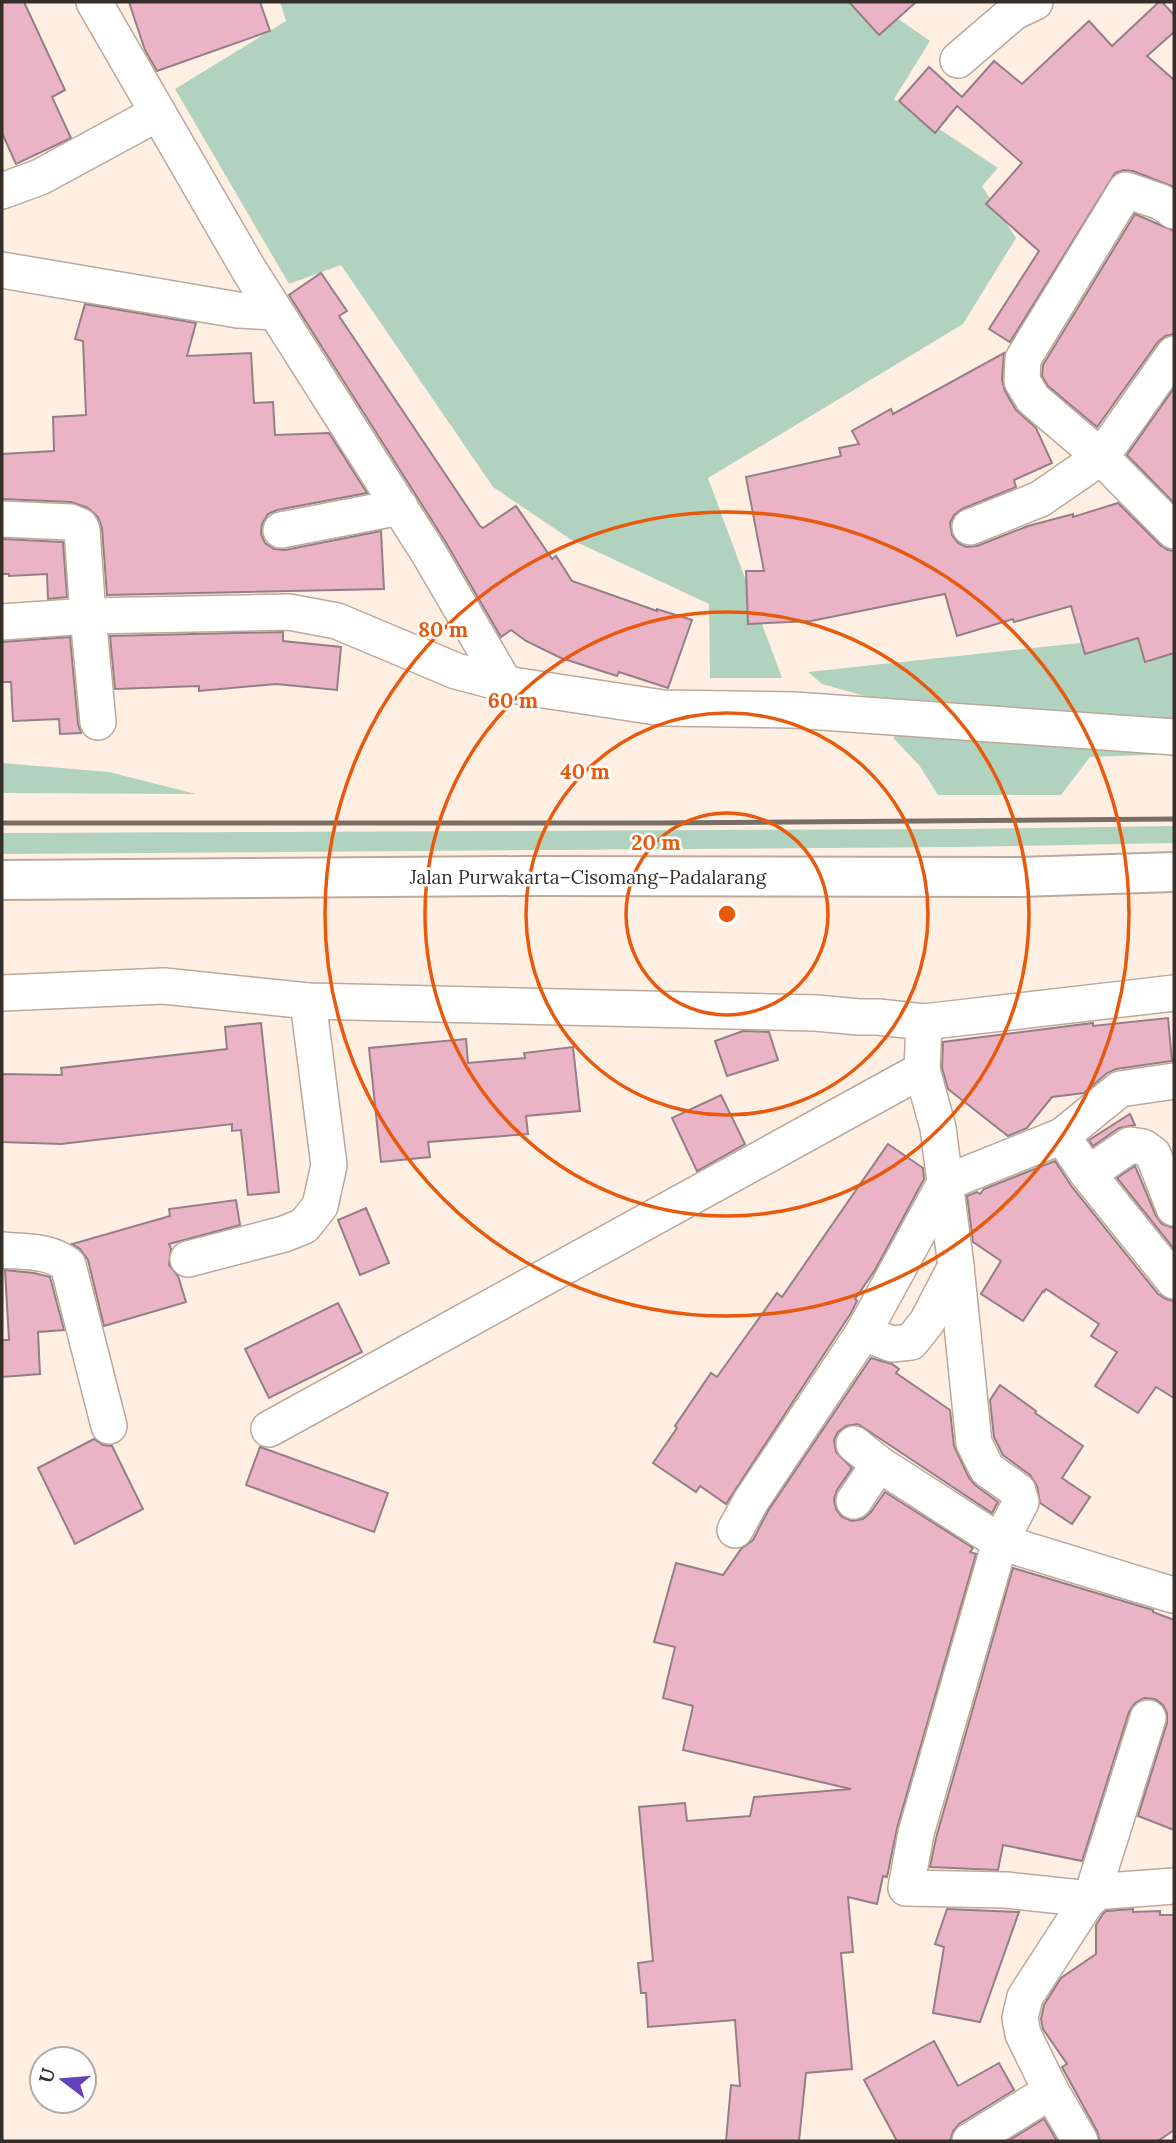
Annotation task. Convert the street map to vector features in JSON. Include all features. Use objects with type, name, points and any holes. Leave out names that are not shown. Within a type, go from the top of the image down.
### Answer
[{"type":"highway","name":"Jalan Purwakarta–Cisomang–Padalarang","points":[[2,880],[526,876],[1019,877],[1174,872]]},
{"type":"street","points":[[94,2],[275,312],[400,507],[505,684]]},
{"type":"street","points":[[958,60],[1014,12],[1035,2]]},
{"type":"street","points":[[2,191],[40,177],[158,113]]},
{"type":"street","points":[[1174,211],[1161,202],[1126,190],[1023,359],[1022,381],[1033,399],[1101,457],[1174,531]]},
{"type":"street","points":[[2,270],[238,310],[275,312]]},
{"type":"street","points":[[970,527],[1040,499],[1101,457],[1174,355]]},
{"type":"street","points":[[281,530],[400,507]]},
{"type":"street","points":[[2,519],[70,522],[80,526],[82,530],[98,722]]},
{"type":"street","points":[[2,622],[88,616],[289,612],[337,621],[456,671],[505,684],[663,708],[794,710],[1174,737]]},
{"type":"street","points":[[2,993],[164,986],[308,1001],[816,1013],[924,1022],[1174,993]]},
{"type":"street","points":[[188,1259],[284,1234],[304,1226],[320,1206],[329,1165],[308,1001]]},
{"type":"street","points":[[924,1022],[922,1070],[938,1128],[956,1266],[974,1443],[987,1469],[1018,1491],[1021,1502],[1000,1542],[916,1833],[906,1888],[1091,1895],[1174,1886]]},
{"type":"street","points":[[270,1429],[922,1070]]},
{"type":"street","points":[[735,1530],[751,1501],[863,1334],[945,1184],[1062,1136],[1120,1089],[1174,1081]]},
{"type":"street","points":[[1062,1136],[1088,1174],[1174,1281]]},
{"type":"street","points":[[1088,1174],[1130,1145],[1143,1147],[1153,1154],[1174,1208]]},
{"type":"street","points":[[2,1250],[49,1254],[68,1265],[109,1426]]},
{"type":"street","points":[[863,1334],[892,1344],[911,1342],[928,1322],[956,1266]]},
{"type":"street","points":[[854,1501],[866,1454],[1000,1542],[1173,1595]]},
{"type":"street","points":[[1080,2141],[1023,2034],[1020,2018],[1025,1997],[1091,1895],[1148,1718]]},
{"type":"street","points":[[970,2141],[1051,2091]]},
{"type":"green space","points":[[280,2],[874,2],[930,41],[894,99],[998,168],[982,186],[1016,238],[963,324],[708,478],[782,678],[710,678],[709,604],[570,539],[493,487],[341,265],[289,284],[175,89],[286,21]]},
{"type":"green space","points":[[1174,633],[1174,754],[1090,757],[1061,795],[938,795],[919,765],[894,739],[897,710],[875,699],[822,684],[808,672]]},
{"type":"green space","points":[[2,763],[109,772],[196,794],[2,793]]},
{"type":"green space","points":[[1174,826],[1174,843],[2,854],[2,833]]},
{"type":"building","points":[[2,2],[24,2],[65,90],[52,97],[71,138],[16,164],[2,133]]},
{"type":"building","points":[[129,2],[260,2],[270,31],[157,71],[145,50]]},
{"type":"building","points":[[849,2],[916,2],[879,35]]},
{"type":"building","points":[[1159,2],[1174,15],[1174,32],[1147,56],[1174,80],[1174,187],[1133,171],[1115,173],[1010,342],[989,329],[1039,251],[986,204],[1022,163],[957,106],[935,133],[899,101],[929,67],[962,97],[994,61],[1022,84],[1089,21],[1112,46]]},
{"type":"building","points":[[1135,214],[1174,231],[1174,334],[1165,336],[1158,342],[1097,427],[1048,386],[1042,376],[1043,365]]},
{"type":"building","points":[[321,273],[347,311],[339,316],[480,526],[483,528],[516,506],[552,559],[556,556],[572,581],[657,611],[692,620],[668,688],[619,672],[617,676],[561,658],[526,641],[511,630],[501,637],[445,541],[289,295]]},
{"type":"building","points":[[85,304],[196,323],[187,356],[251,353],[254,403],[273,402],[275,435],[329,433],[367,493],[268,514],[262,524],[261,534],[265,543],[274,549],[285,550],[381,531],[384,589],[107,595],[102,528],[98,517],[88,508],[71,502],[2,499],[2,454],[54,451],[53,417],[86,415],[83,341],[75,339]]},
{"type":"building","points":[[1004,353],[1002,380],[1005,391],[1016,410],[1036,428],[1052,463],[1014,480],[1016,487],[962,509],[954,515],[950,523],[952,535],[958,543],[966,547],[977,546],[1028,526],[1073,514],[1073,517],[1118,503],[1160,545],[1174,551],[1174,653],[1145,662],[1138,638],[1085,654],[1071,606],[1014,622],[1013,619],[957,636],[945,594],[811,621],[748,624],[746,571],[764,571],[746,477],[841,456],[839,448],[859,444],[852,431],[891,409],[893,414]]},
{"type":"building","points":[[1174,388],[1174,503],[1127,455]]},
{"type":"building","points":[[2,539],[63,542],[67,597],[48,599],[47,574],[2,574]]},
{"type":"building","points":[[283,632],[283,641],[341,647],[337,690],[276,684],[199,691],[199,686],[115,689],[110,636]]},
{"type":"building","points":[[70,637],[81,733],[60,734],[59,719],[13,721],[11,682],[2,682],[2,642]]},
{"type":"building","points":[[1168,1018],[1172,1061],[1116,1069],[1107,1073],[1084,1093],[1052,1097],[1027,1128],[1008,1136],[948,1089],[942,1068],[943,1042],[1093,1023],[1093,1026]]},
{"type":"building","points":[[261,1023],[279,1192],[248,1195],[241,1130],[232,1131],[232,1124],[61,1144],[2,1142],[2,1074],[62,1075],[61,1068],[227,1049],[225,1027]]},
{"type":"building","points":[[743,1031],[769,1032],[778,1060],[727,1076],[715,1041]]},
{"type":"building","points":[[466,1039],[468,1063],[525,1058],[524,1053],[573,1047],[580,1111],[526,1116],[528,1134],[428,1142],[430,1157],[381,1162],[369,1048]]},
{"type":"building","points":[[721,1095],[745,1144],[697,1171],[672,1118]]},
{"type":"building","points":[[1130,1114],[1135,1125],[1119,1128],[1093,1146],[1089,1140]]},
{"type":"building","points":[[888,1144],[923,1168],[924,1179],[875,1270],[855,1299],[857,1301],[851,1313],[726,1504],[700,1486],[696,1492],[653,1463],[711,1373],[717,1377],[777,1293],[782,1297]]},
{"type":"building","points":[[1055,1161],[1072,1187],[1158,1294],[1174,1301],[1174,1398],[1156,1387],[1138,1413],[1095,1386],[1117,1352],[1091,1336],[1099,1324],[1046,1289],[1023,1321],[981,1294],[1001,1261],[973,1242],[967,1196],[977,1192],[980,1194],[984,1189]]},
{"type":"building","points":[[1135,1166],[1156,1216],[1162,1224],[1174,1228],[1174,1249],[1117,1178]]},
{"type":"building","points":[[236,1200],[240,1225],[169,1244],[169,1265],[178,1276],[186,1302],[104,1326],[88,1260],[80,1249],[72,1244],[170,1216],[169,1209]]},
{"type":"building","points":[[366,1208],[389,1263],[360,1275],[338,1220]]},
{"type":"building","points":[[5,1270],[50,1277],[64,1330],[38,1332],[40,1374],[2,1377],[2,1340],[9,1340]]},
{"type":"building","points":[[338,1303],[362,1352],[269,1398],[245,1349]]},
{"type":"building","points":[[871,1358],[892,1364],[899,1369],[896,1373],[950,1410],[954,1446],[969,1478],[998,1502],[992,1513],[858,1424],[846,1426],[838,1432],[834,1440],[836,1452],[852,1468],[834,1499],[836,1509],[842,1517],[852,1521],[863,1519],[885,1492],[973,1548],[970,1552],[976,1554],[897,1828],[887,1877],[883,1876],[877,1904],[848,1897],[853,1952],[841,1953],[852,2069],[806,2073],[799,2141],[726,2141],[731,2085],[740,2086],[735,2020],[648,2027],[646,1993],[641,1993],[638,1963],[653,1961],[639,1807],[685,1803],[687,1821],[750,1816],[754,1797],[851,1789],[683,1750],[693,1706],[663,1698],[675,1647],[654,1642],[676,1563],[723,1575],[741,1549],[753,1540],[768,1511]]},
{"type":"building","points":[[1000,1385],[1083,1446],[1062,1478],[1090,1497],[1072,1524],[1040,1503],[1037,1486],[1030,1475],[1003,1455],[994,1437],[990,1400]]},
{"type":"building","points":[[94,1439],[103,1445],[112,1446],[143,1509],[75,1544],[38,1468]]},
{"type":"building","points":[[260,1447],[388,1493],[374,1532],[246,1485]]},
{"type":"building","points":[[1013,1568],[1153,1610],[1174,1620],[1174,1830],[1138,1816],[1167,1723],[1167,1713],[1163,1705],[1155,1699],[1144,1698],[1135,1703],[1129,1712],[1082,1861],[1003,1845],[998,1870],[930,1867],[936,1838]]},
{"type":"building","points":[[947,1909],[1019,1912],[980,2022],[933,2013],[944,1947],[935,1944]]},
{"type":"building","points":[[1133,1909],[1133,1912],[1160,1911],[1160,1915],[1174,1915],[1174,2130],[1158,2141],[1100,2141],[1062,2067],[1067,2064],[1043,2029],[1041,2019],[1044,2005],[1061,1978],[1096,1954],[1096,1925],[1103,1914],[1106,1911]]},
{"type":"building","points":[[934,2041],[958,2086],[999,2063],[1014,2090],[959,2124],[950,2141],[897,2141],[864,2080]]},
{"type":"building","points":[[1044,2119],[1057,2141],[1008,2141]]},
{"type":"railway","points":[[2,823],[656,823],[1174,819]]}]
